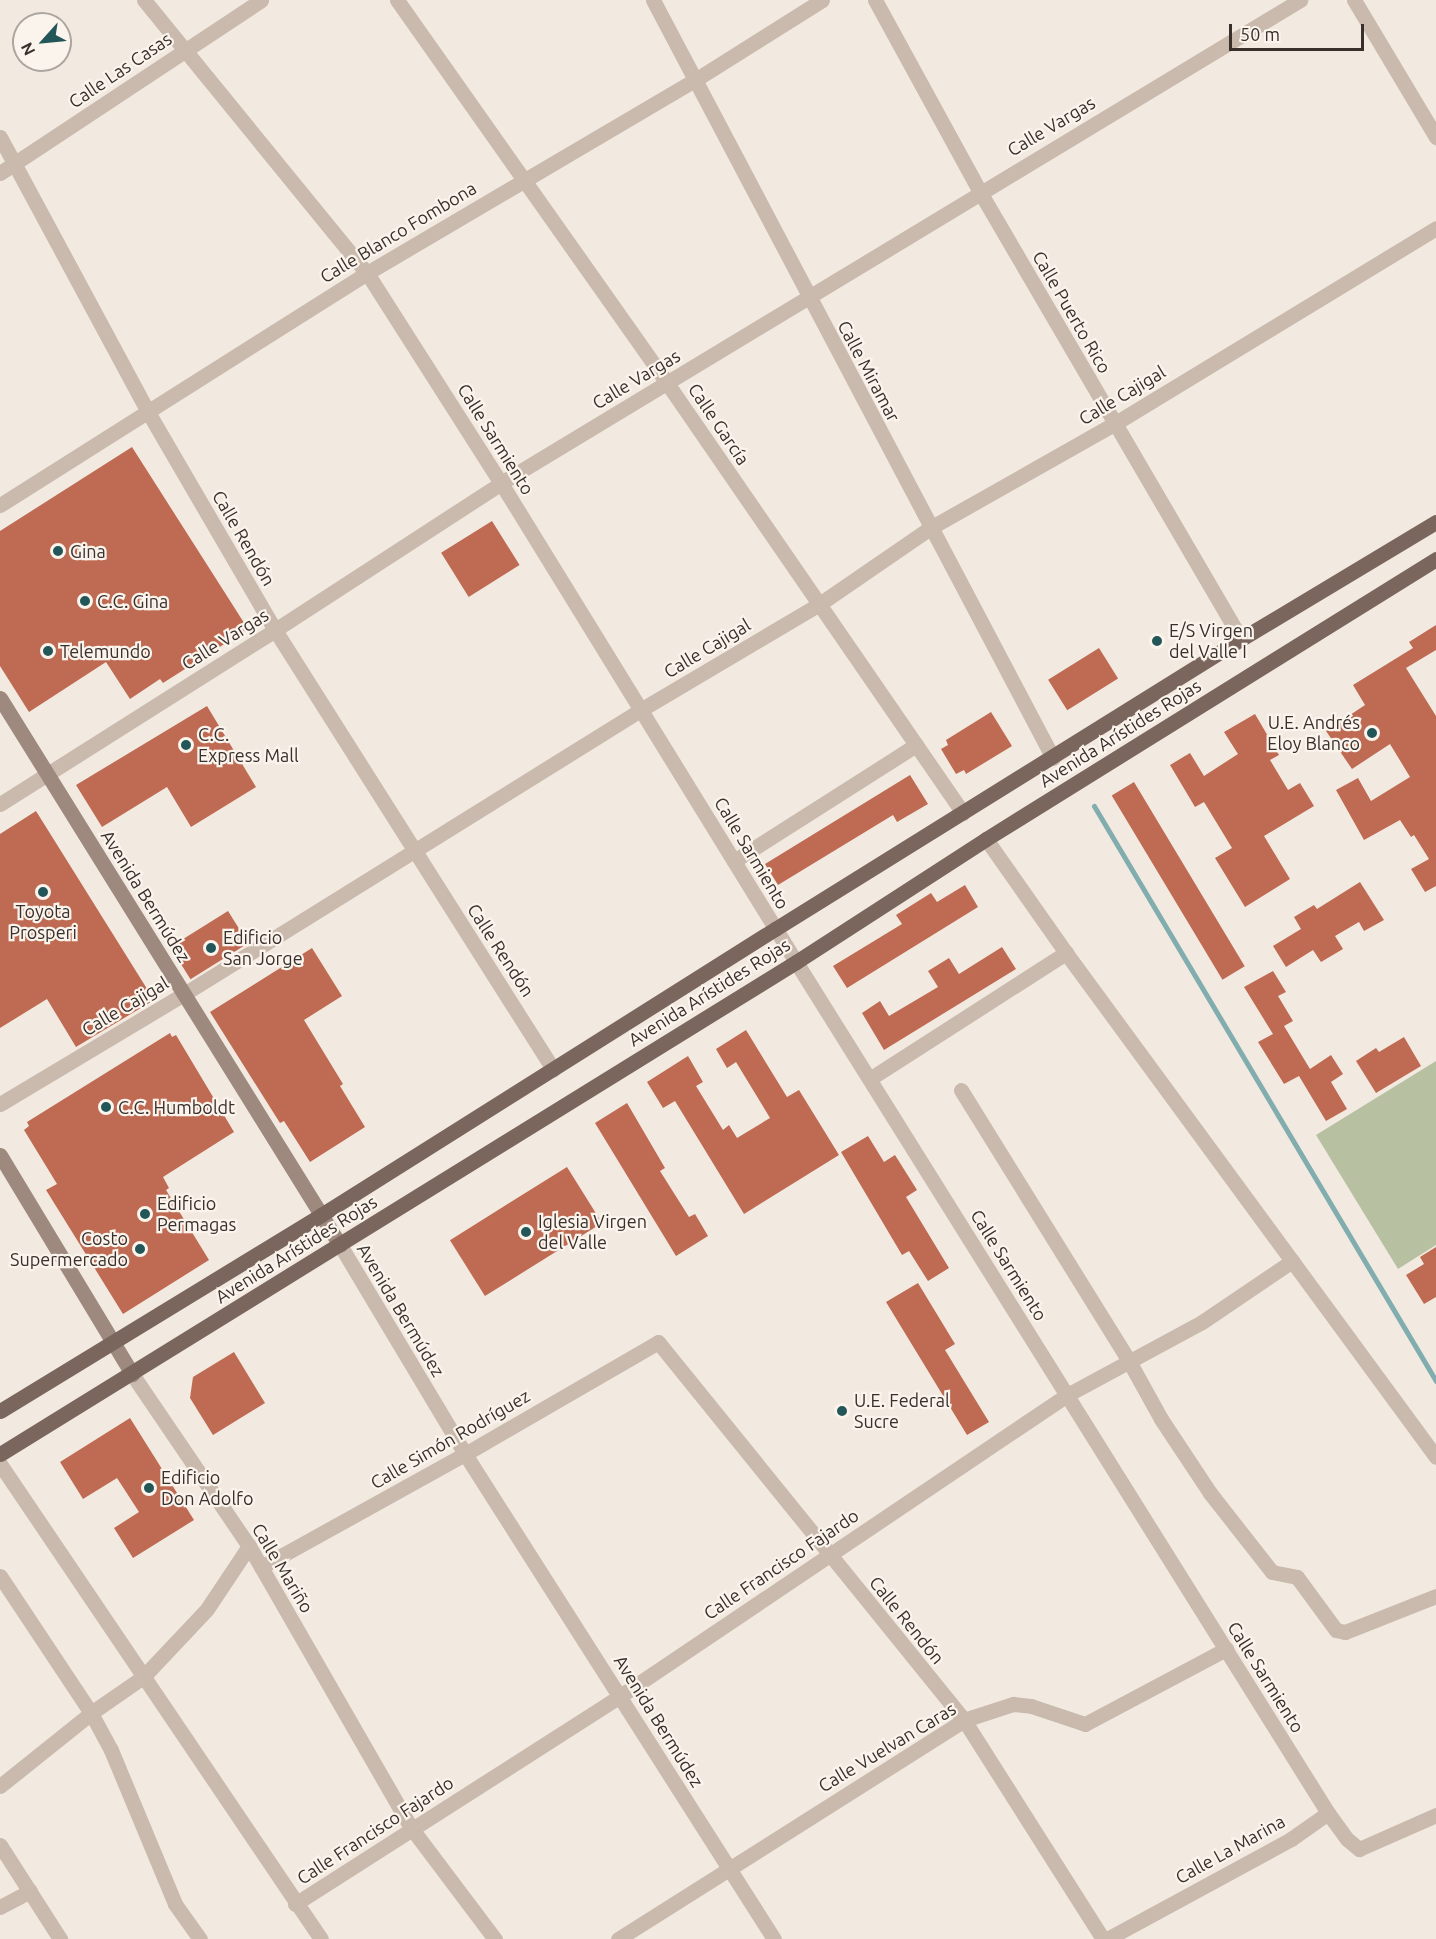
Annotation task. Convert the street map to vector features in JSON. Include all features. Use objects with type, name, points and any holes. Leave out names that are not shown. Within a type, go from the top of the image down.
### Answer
[{"type":"main road","name":"Avenida Arístides Rojas","points":[[0,1411],[321,1215],[1241,639],[1436,522]]},
{"type":"main road","name":"Avenida Arístides Rojas","points":[[0,1454],[796,962],[986,839],[1436,559]]},
{"type":"street","name":"Calle Sarmiento","points":[[144,0],[367,273],[501,483],[642,709],[775,929],[1328,1813]]},
{"type":"street","name":"Calle Las Casas","points":[[0,173],[261,0]]},
{"type":"street","name":"Calle García","points":[[397,0],[667,383],[963,813]]},
{"type":"street","name":"Calle Miramar","points":[[653,0],[1053,758]]},
{"type":"street","name":"Calle Blanco Fombona","points":[[0,505],[367,273],[695,80],[822,0]]},
{"type":"street","name":"Calle Puerto Rico","points":[[875,0],[980,192],[1241,639]]},
{"type":"street","name":"Calle Vargas","points":[[0,804],[275,630],[501,483],[1300,0]]},
{"type":"street","points":[[1354,0],[1436,137]]},
{"type":"street","name":"Calle Rendón","points":[[0,137],[148,412],[275,630],[553,1069]]},
{"type":"street","name":"Calle Cajigal","points":[[0,1104],[184,994],[642,709],[818,605],[930,528],[1114,424],[1436,228]]},
{"type":"street","name":"Avenida Bermúdez","points":[[0,698],[340,1245],[465,1454],[774,1939]]},
{"type":"street","points":[[734,861],[916,745]]},
{"type":"street","points":[[986,839],[1066,953],[1436,1457]]},
{"type":"street","points":[[870,1078],[1066,953]]},
{"type":"street","points":[[961,1090],[1131,1363],[1161,1419],[1217,1501],[1272,1572],[1297,1576],[1336,1630],[1345,1632],[1436,1596]]},
{"type":"street","name":"Calle Mariño","points":[[0,1155],[132,1374],[249,1546],[412,1829],[495,1939]]},
{"type":"street","name":"Calle Francisco Fajardo","points":[[296,1904],[620,1696],[1067,1395],[1131,1363],[1202,1322],[1292,1261]]},
{"type":"street","name":"Calle Rendón","points":[[658,1342],[964,1720],[1105,1939]]},
{"type":"street","name":"Calle Simón Rodríguez","points":[[261,1567],[465,1454],[658,1342]]},
{"type":"street","points":[[0,1464],[317,1938]]},
{"type":"street","points":[[0,1786],[91,1713],[143,1677],[207,1609],[249,1546]]},
{"type":"street","points":[[0,1576],[91,1713],[111,1750],[175,1904],[200,1939]]},
{"type":"street","name":"Calle Vuelvan Caras","points":[[618,1939],[964,1720],[1013,1704],[1031,1706],[1085,1724],[1226,1649]]},
{"type":"street","points":[[1328,1813],[1347,1839],[1359,1849],[1436,1815]]},
{"type":"street","name":"Calle La Marina","points":[[1105,1939],[1291,1839],[1328,1813]]},
{"type":"street","points":[[0,1845],[60,1939]]},
{"type":"street","points":[[0,1907],[30,1891]]},
{"type":"green space","points":[[1436,1061],[1436,1245],[1398,1269],[1316,1135]]},
{"type":"building","name":"C.C. Gina","points":[[132,447],[248,629],[163,683],[160,679],[130,699],[106,662],[29,712],[0,666],[0,531]]},
{"type":"building","points":[[492,521],[520,565],[469,597],[441,553]]},
{"type":"building","points":[[1436,625],[1436,650],[1406,668],[1436,716],[1436,886],[1425,892],[1411,869],[1429,859],[1414,835],[1411,837],[1400,820],[1364,840],[1336,790],[1358,778],[1371,801],[1410,777],[1390,744],[1352,769],[1326,731],[1365,705],[1353,685],[1413,648],[1409,642]]},
{"type":"building","points":[[1099,648],[1118,679],[1067,710],[1048,680]]},
{"type":"building","name":"C.C. Express Mall","points":[[207,706],[256,787],[191,827],[167,787],[102,827],[76,785]]},
{"type":"building","points":[[991,712],[1012,746],[966,774],[964,770],[956,774],[941,749],[948,745],[946,740]]},
{"type":"building","points":[[1255,714],[1279,755],[1270,760],[1288,790],[1300,783],[1314,806],[1264,836],[1290,879],[1245,907],[1215,858],[1232,848],[1204,802],[1195,807],[1170,765],[1190,753],[1204,776],[1238,754],[1224,732]]},
{"type":"building","points":[[910,775],[928,804],[897,822],[893,815],[778,885],[765,864]]},
{"type":"building","points":[[1134,782],[1245,966],[1222,980],[1112,795]]},
{"type":"building","name":"Toyota Prosperi","points":[[36,811],[154,1000],[76,1047],[47,999],[0,1028],[0,834]]},
{"type":"building","points":[[1360,882],[1384,920],[1364,931],[1359,922],[1335,936],[1343,949],[1321,962],[1313,950],[1286,967],[1273,946],[1301,929],[1294,917],[1314,905],[1317,909]]},
{"type":"building","points":[[965,885],[978,907],[847,988],[833,966],[902,924],[896,915],[931,893],[937,902]]},
{"type":"building","name":"Edificio San Jorge","points":[[228,911],[248,943],[190,979],[170,947]]},
{"type":"building","points":[[1002,947],[1016,969],[884,1050],[862,1013],[880,1001],[889,1016],[938,987],[928,971],[949,958],[959,974]]},
{"type":"building","points":[[312,948],[342,996],[304,1020],[343,1084],[340,1086],[365,1127],[310,1162],[284,1121],[280,1123],[210,1012]]},
{"type":"building","points":[[1273,971],[1286,992],[1278,996],[1293,1021],[1284,1026],[1310,1069],[1331,1055],[1343,1074],[1331,1082],[1347,1109],[1326,1121],[1299,1076],[1284,1084],[1258,1042],[1273,1034],[1244,987]]},
{"type":"building","points":[[746,1030],[787,1097],[799,1090],[839,1155],[744,1214],[675,1101],[663,1108],[647,1082],[688,1056],[703,1082],[696,1086],[723,1130],[729,1125],[737,1138],[770,1118],[736,1062],[727,1068],[716,1049]]},
{"type":"building","points":[[170,1033],[172,1037],[176,1035],[234,1132],[163,1177],[169,1188],[166,1190],[209,1260],[123,1314],[46,1190],[57,1184],[24,1130],[29,1126],[27,1122]]},
{"type":"building","points":[[1404,1037],[1421,1066],[1376,1093],[1356,1061],[1376,1048],[1379,1052]]},
{"type":"building","points":[[627,1103],[665,1168],[660,1171],[689,1217],[695,1214],[708,1236],[676,1256],[595,1123]]},
{"type":"building","points":[[868,1136],[884,1162],[895,1155],[917,1190],[906,1197],[949,1268],[928,1281],[909,1251],[902,1255],[841,1152]]},
{"type":"building","name":"Iglesia Virgen del Valle","points":[[567,1167],[602,1223],[485,1296],[450,1240]]},
{"type":"building","points":[[1436,1247],[1436,1297],[1424,1304],[1406,1275],[1424,1264],[1420,1257]]},
{"type":"building","points":[[918,1283],[955,1344],[945,1350],[989,1422],[967,1435],[886,1302]]},
{"type":"building","points":[[234,1352],[265,1403],[213,1435],[190,1398],[193,1377]]},
{"type":"building","name":"Edificio Don Adolfo","points":[[130,1418],[194,1520],[133,1558],[114,1528],[139,1512],[117,1478],[83,1499],[60,1462]]},
{"type":"waterway","points":[[1094,806],[1436,1381]]},
{"type":"place","name":"Gina","points":[[58,551]]},
{"type":"place","name":"C.C. Gina","points":[[85,601]]},
{"type":"place","name":"E/S Virgen del Valle I","points":[[1157,641]]},
{"type":"place","name":"Telemundo","points":[[48,651]]},
{"type":"place","name":"U.E. Andrés Eloy Blanco","points":[[1372,733]]},
{"type":"place","name":"C.C. Express Mall","points":[[186,745]]},
{"type":"place","name":"Toyota Prosperi","points":[[43,892]]},
{"type":"place","name":"Edificio San Jorge","points":[[211,948]]},
{"type":"place","name":"C.C. Humboldt","points":[[106,1107]]},
{"type":"place","name":"Edificio Permagas","points":[[145,1214]]},
{"type":"place","name":"Iglesia Virgen del Valle","points":[[526,1232]]},
{"type":"place","name":"Costo Supermercado","points":[[140,1249]]},
{"type":"place","name":"U.E. Federal Sucre","points":[[842,1411]]},
{"type":"place","name":"Edificio Don Adolfo","points":[[149,1488]]}]
